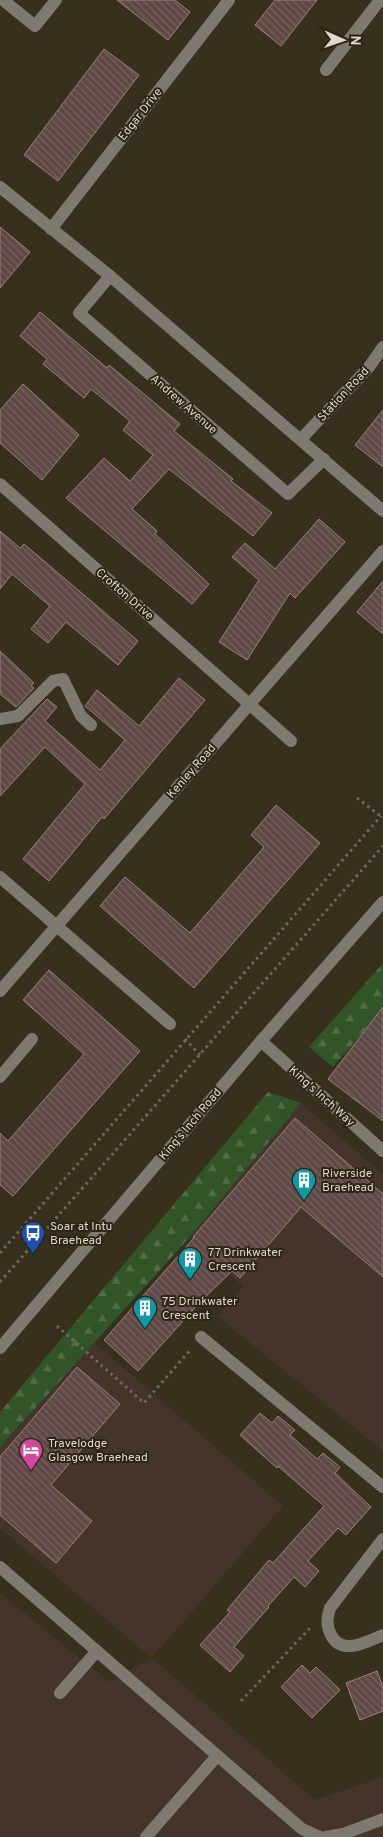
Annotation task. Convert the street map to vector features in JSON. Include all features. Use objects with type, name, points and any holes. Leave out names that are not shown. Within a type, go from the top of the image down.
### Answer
[{"type":"street","points":[[3,0],[35,26],[56,0]]},
{"type":"street","points":[[326,70],[380,0]]},
{"type":"street","name":"Edgar Drive","points":[[51,229],[225,1]]},
{"type":"street","points":[[0,187],[110,276],[383,511]]},
{"type":"street","name":"Andrew Avenue","points":[[110,276],[80,313],[288,494],[324,459]]},
{"type":"street","name":"Station Road","points":[[301,439],[369,367],[383,347]]},
{"type":"street","name":"Crofton Drive","points":[[0,484],[291,741]]},
{"type":"street","name":"Kenley Road","points":[[0,991],[383,551]]},
{"type":"street","points":[[0,719],[18,716],[53,681],[63,679],[81,716],[91,725]]},
{"type":"street","points":[[0,877],[170,1024]]},
{"type":"street","name":"King's Inch Road","points":[[0,1348],[261,1041],[383,902]]},
{"type":"street","points":[[0,1077],[32,1039]]},
{"type":"street","name":"King's Inch Way","points":[[261,1041],[383,1151]]},
{"type":"street","points":[[202,1337],[383,1488]]},
{"type":"street","points":[[383,1539],[330,1608],[326,1621],[334,1641],[344,1647],[355,1646],[383,1635]]},
{"type":"street","points":[[0,1567],[302,1829],[320,1837]]},
{"type":"street","points":[[60,1693],[97,1651]]},
{"type":"street","points":[[146,1837],[217,1756]]},
{"type":"street","points":[[326,1837],[343,1834],[383,1819]]},
{"type":"path","points":[[0,1253],[382,817],[357,798]]},
{"type":"path","points":[[0,1282],[383,846]]},
{"type":"path","points":[[170,1024],[200,1055]]},
{"type":"path","points":[[57,1326],[144,1402],[202,1337]]},
{"type":"path","points":[[241,1701],[330,1608]]},
{"type":"shaded area","points":[[301,1103],[383,1174],[383,1451],[218,1317],[243,1286],[189,1238]]},
{"type":"shaded area","points":[[94,1342],[283,1506],[152,1658],[315,1800],[383,1777],[383,1837],[0,1837],[0,1593],[109,1682],[151,1658],[0,1528],[0,1447]]},
{"type":"green space","points":[[383,963],[383,1009],[333,1067],[309,1047]]},
{"type":"green space","points":[[268,1092],[301,1103],[189,1238],[0,1447],[0,1412]]},
{"type":"building","points":[[117,0],[175,0],[190,12],[168,40]]},
{"type":"building","points":[[275,0],[317,0],[281,46],[255,25]]},
{"type":"building","points":[[104,49],[139,75],[58,181],[24,155]]},
{"type":"building","points":[[0,227],[30,252],[0,288]]},
{"type":"building","points":[[40,312],[107,368],[109,365],[180,424],[174,431],[233,479],[231,481],[272,513],[253,536],[169,469],[132,509],[157,531],[155,534],[209,584],[192,604],[66,498],[104,458],[130,481],[153,455],[123,430],[130,421],[91,389],[84,398],[43,364],[47,359],[20,336]]},
{"type":"building","points":[[23,384],[79,435],[42,480],[0,443],[0,410]]},
{"type":"building","points":[[383,410],[383,467],[355,445]]},
{"type":"building","points":[[319,519],[345,542],[295,598],[290,593],[247,660],[219,642],[259,580],[232,557],[245,543],[275,569]]},
{"type":"building","points":[[0,531],[20,548],[24,544],[138,641],[118,665],[66,622],[48,643],[31,629],[50,606],[12,574],[0,589]]},
{"type":"building","points":[[383,581],[383,634],[357,612]]},
{"type":"building","points":[[0,651],[34,683],[31,686],[34,688],[16,707],[0,694]]},
{"type":"building","points":[[179,678],[205,700],[104,819],[102,817],[49,881],[23,859],[85,784],[45,747],[0,796],[0,749],[47,699],[57,707],[45,721],[100,770],[125,740],[85,706],[97,690],[139,726]]},
{"type":"building","points":[[276,805],[320,843],[194,988],[100,906],[125,877],[190,933],[264,847],[251,835]]},
{"type":"building","points":[[49,970],[140,1051],[13,1196],[0,1185],[0,1133],[8,1141],[84,1054],[23,1000]]},
{"type":"building","points":[[383,1007],[383,1121],[328,1079]]},
{"type":"building","name":"Riverside Braehead","points":[[295,1118],[383,1194],[383,1277],[301,1207],[240,1278],[232,1271],[201,1301],[138,1371],[104,1340],[194,1238]]},
{"type":"building","name":"Travelodge Glasgow Braehead","points":[[77,1367],[120,1404],[51,1485],[92,1521],[56,1563],[0,1515],[0,1457]]},
{"type":"building","points":[[260,1413],[272,1423],[278,1416],[295,1430],[290,1435],[317,1459],[323,1453],[340,1467],[335,1473],[371,1507],[346,1535],[338,1528],[308,1561],[319,1571],[305,1587],[294,1577],[268,1606],[234,1647],[244,1656],[230,1672],[200,1645],[230,1612],[227,1610],[269,1560],[273,1563],[324,1506],[240,1435]]},
{"type":"building","points":[[302,1665],[310,1673],[316,1667],[340,1690],[312,1718],[281,1687]]},
{"type":"building","points":[[377,1671],[383,1687],[383,1711],[360,1720],[346,1683]]},
{"type":"place","name":"Riverside Braehead","points":[[304,1201]]},
{"type":"place","name":"Soar at Intu Braehead","points":[[33,1254]]},
{"type":"place","name":"77 Drinkwater Crescent","points":[[190,1280]]},
{"type":"place","name":"75 Drinkwater Crescent","points":[[145,1329]]},
{"type":"place","name":"Travelodge Glasgow Braehead","points":[[31,1471]]}]
